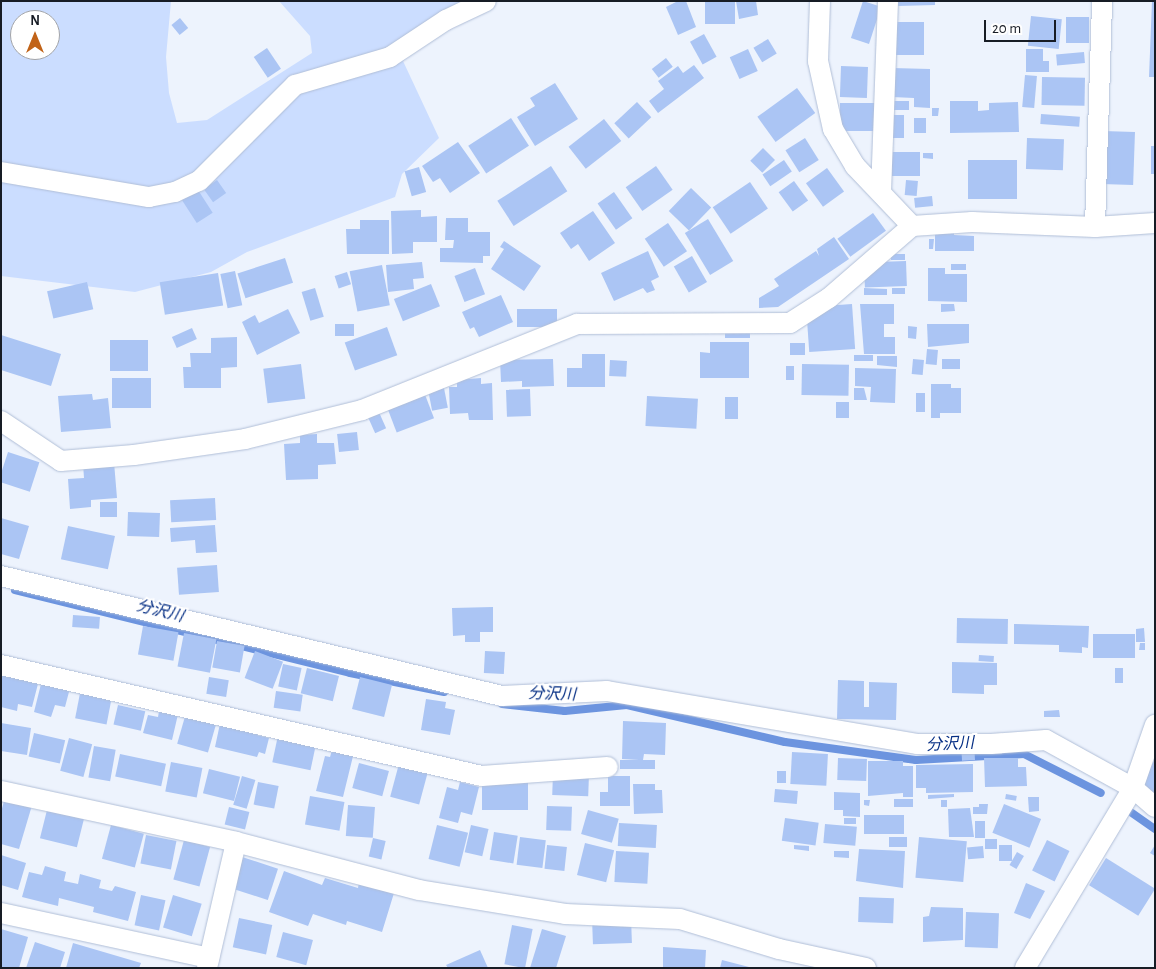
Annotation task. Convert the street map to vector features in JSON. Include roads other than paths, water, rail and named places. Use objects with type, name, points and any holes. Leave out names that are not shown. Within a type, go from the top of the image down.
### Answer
[{"type":"street","points":[[1,172],[149,196],[175,192],[199,181],[295,85],[390,57],[446,20],[486,1]]},
{"type":"street","points":[[820,1],[818,61],[833,130],[855,166],[912,226]]},
{"type":"street","points":[[881,192],[888,1]]},
{"type":"street","points":[[1095,227],[1102,1]]},
{"type":"street","points":[[1,421],[61,461],[134,455],[244,438],[362,410],[576,324],[790,323],[829,298],[912,226],[972,222],[1095,227],[1155,223]]},
{"type":"street","points":[[1,576],[502,696],[607,691],[917,744],[991,744],[1046,740],[1133,788],[1155,807]]},
{"type":"street","points":[[1,664],[481,776],[608,767]]},
{"type":"street","points":[[1025,968],[1133,788],[1155,726]]},
{"type":"street","points":[[1,792],[236,842],[419,890],[565,914],[680,918],[779,949],[866,968]]},
{"type":"street","points":[[1,913],[208,963],[236,842]]},
{"type":"waterway","name":"分沢川","points":[[15,590],[350,673],[444,692]]},
{"type":"waterway","name":"分沢川","points":[[502,704],[565,711],[627,705],[785,742],[916,760],[1024,754],[1101,793]]},
{"type":"waterway","name":"分沢川","points":[[1132,813],[1155,829]]}]
